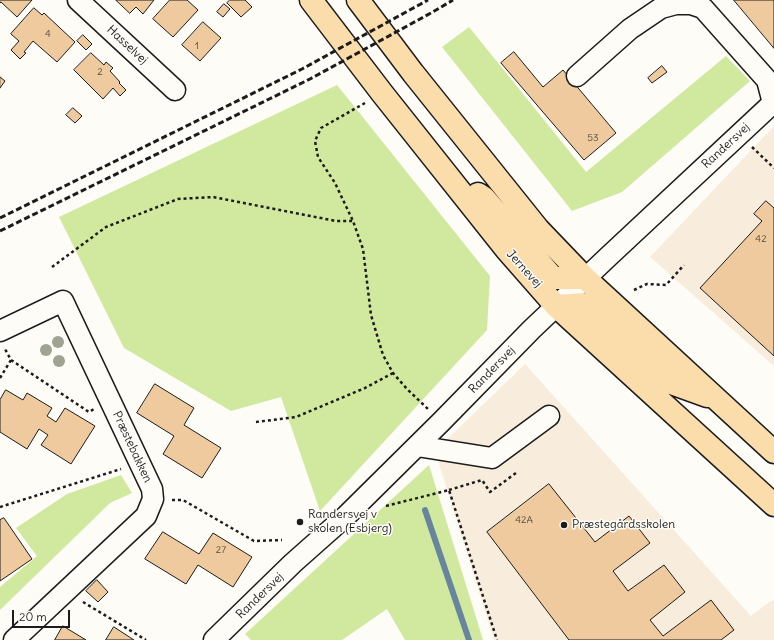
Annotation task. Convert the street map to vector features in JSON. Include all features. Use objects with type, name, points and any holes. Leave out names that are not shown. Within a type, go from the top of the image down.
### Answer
[{"type":"main road","name":"Jernevej","points":[[311,0],[382,93],[506,249],[556,306],[774,506]]},
{"type":"main road","points":[[358,0],[413,73],[538,229],[585,278],[774,452]]},
{"type":"main road","points":[[440,166],[484,198],[553,278],[585,278]]},
{"type":"main road","points":[[556,306],[586,304],[671,383],[718,400]]},
{"type":"street","name":"Hasselvej","points":[[78,0],[175,90]]},
{"type":"street","name":"Randersvej","points":[[214,640],[293,564],[346,516],[526,335],[585,278],[773,102],[767,80],[703,8],[691,4],[676,4],[661,8],[630,29],[577,76]]},
{"type":"street","name":"Præstebakken","points":[[2,339],[63,301],[152,489],[154,499],[146,516],[14,640]]},
{"type":"street","points":[[417,446],[492,458],[549,416]]},
{"type":"path","points":[[382,93],[321,128],[315,141],[318,156],[335,183],[353,221],[363,249],[371,315],[384,355],[393,373],[441,422]]},
{"type":"path","points":[[755,150],[774,168]]},
{"type":"path","points":[[52,267],[106,227],[178,199],[213,197],[336,221],[353,221]]},
{"type":"path","points":[[634,290],[647,284],[666,285],[684,264]]},
{"type":"path","points":[[2,339],[11,360],[89,412],[110,400]]},
{"type":"path","points":[[0,378],[11,360]]},
{"type":"path","points":[[256,422],[296,417],[365,388],[393,373]]},
{"type":"path","points":[[0,507],[140,463]]},
{"type":"path","points":[[383,506],[449,490],[482,480],[490,492],[516,473]]},
{"type":"path","points":[[449,490],[497,640]]},
{"type":"path","points":[[183,500],[254,542],[282,540]]},
{"type":"path","points":[[65,592],[146,640]]},
{"type":"shaded area","points":[[774,126],[774,366],[650,257]]},
{"type":"shaded area","name":"Præstegårdsskolen","points":[[525,364],[751,616],[772,600],[774,601],[774,640],[494,640],[435,451]]},
{"type":"green space","points":[[469,27],[586,172],[726,56],[750,81],[622,192],[572,211],[442,47]]},
{"type":"green space","points":[[337,85],[490,276],[487,330],[320,511],[281,397],[231,411],[124,348],[59,217]]},
{"type":"green space","points":[[429,465],[483,640],[405,640],[387,609],[342,640],[251,640],[245,634]]},
{"type":"green space","points":[[121,475],[132,493],[110,503],[0,610],[0,587],[37,556],[16,528],[67,494]]},
{"type":"building","points":[[0,0],[32,0],[17,17],[1,2],[0,3]]},
{"type":"building","points":[[116,0],[154,0],[143,14],[136,7],[130,13]]},
{"type":"building","points":[[170,0],[187,0],[198,10],[173,37],[153,19]]},
{"type":"building","points":[[230,0],[245,0],[252,7],[241,17],[227,3]]},
{"type":"building","points":[[734,0],[774,0],[774,48]]},
{"type":"building","points":[[224,4],[230,9],[223,17],[217,12]]},
{"type":"building","points":[[34,8],[42,15],[44,13],[75,42],[57,62],[33,41],[24,52],[26,53],[20,59],[11,50],[19,41],[11,34]]},
{"type":"building","points":[[203,22],[221,38],[200,61],[182,45]]},
{"type":"building","points":[[83,35],[92,44],[86,50],[77,41]]},
{"type":"building","points":[[514,52],[543,87],[563,70],[616,133],[584,160],[501,63]]},
{"type":"building","points":[[91,53],[104,65],[106,62],[113,68],[110,71],[126,90],[120,96],[113,88],[103,99],[74,70]]},
{"type":"building","points":[[662,66],[667,72],[652,83],[648,78]]},
{"type":"building","points":[[0,77],[5,81],[0,88]]},
{"type":"building","points":[[73,108],[82,116],[75,123],[66,115]]},
{"type":"building","points":[[766,201],[774,208],[774,356],[700,288],[762,221],[754,214]]},
{"type":"building","points":[[155,384],[194,408],[184,425],[221,448],[202,478],[163,454],[174,436],[137,413]]},
{"type":"building","points":[[6,390],[23,400],[27,393],[52,408],[47,416],[56,422],[65,408],[95,426],[71,464],[41,445],[48,435],[39,429],[27,449],[0,432],[0,400]]},
{"type":"building","points":[[549,484],[595,542],[629,516],[650,543],[613,571],[628,591],[664,565],[685,592],[650,620],[663,636],[711,600],[734,630],[721,640],[569,640],[487,532]]},
{"type":"building","points":[[4,518],[32,559],[0,581],[0,520]]},
{"type":"building","points":[[163,532],[199,554],[213,533],[252,557],[233,587],[198,565],[186,584],[145,559]]},
{"type":"building","points":[[97,580],[108,592],[98,602],[86,591]]},
{"type":"building","points":[[63,626],[86,640],[55,640]]},
{"type":"building","points":[[114,627],[134,640],[106,640]]},
{"type":"waterway","points":[[425,510],[469,640]]},
{"type":"railway","points":[[0,218],[302,69],[428,0]]},
{"type":"railway","points":[[0,231],[310,79],[453,0]]},
{"type":"place","name":"Randersvej v skolen (Esbjerg)","points":[[300,522]]},
{"type":"place","name":"Præstegårdsskolen","points":[[564,525]]}]
